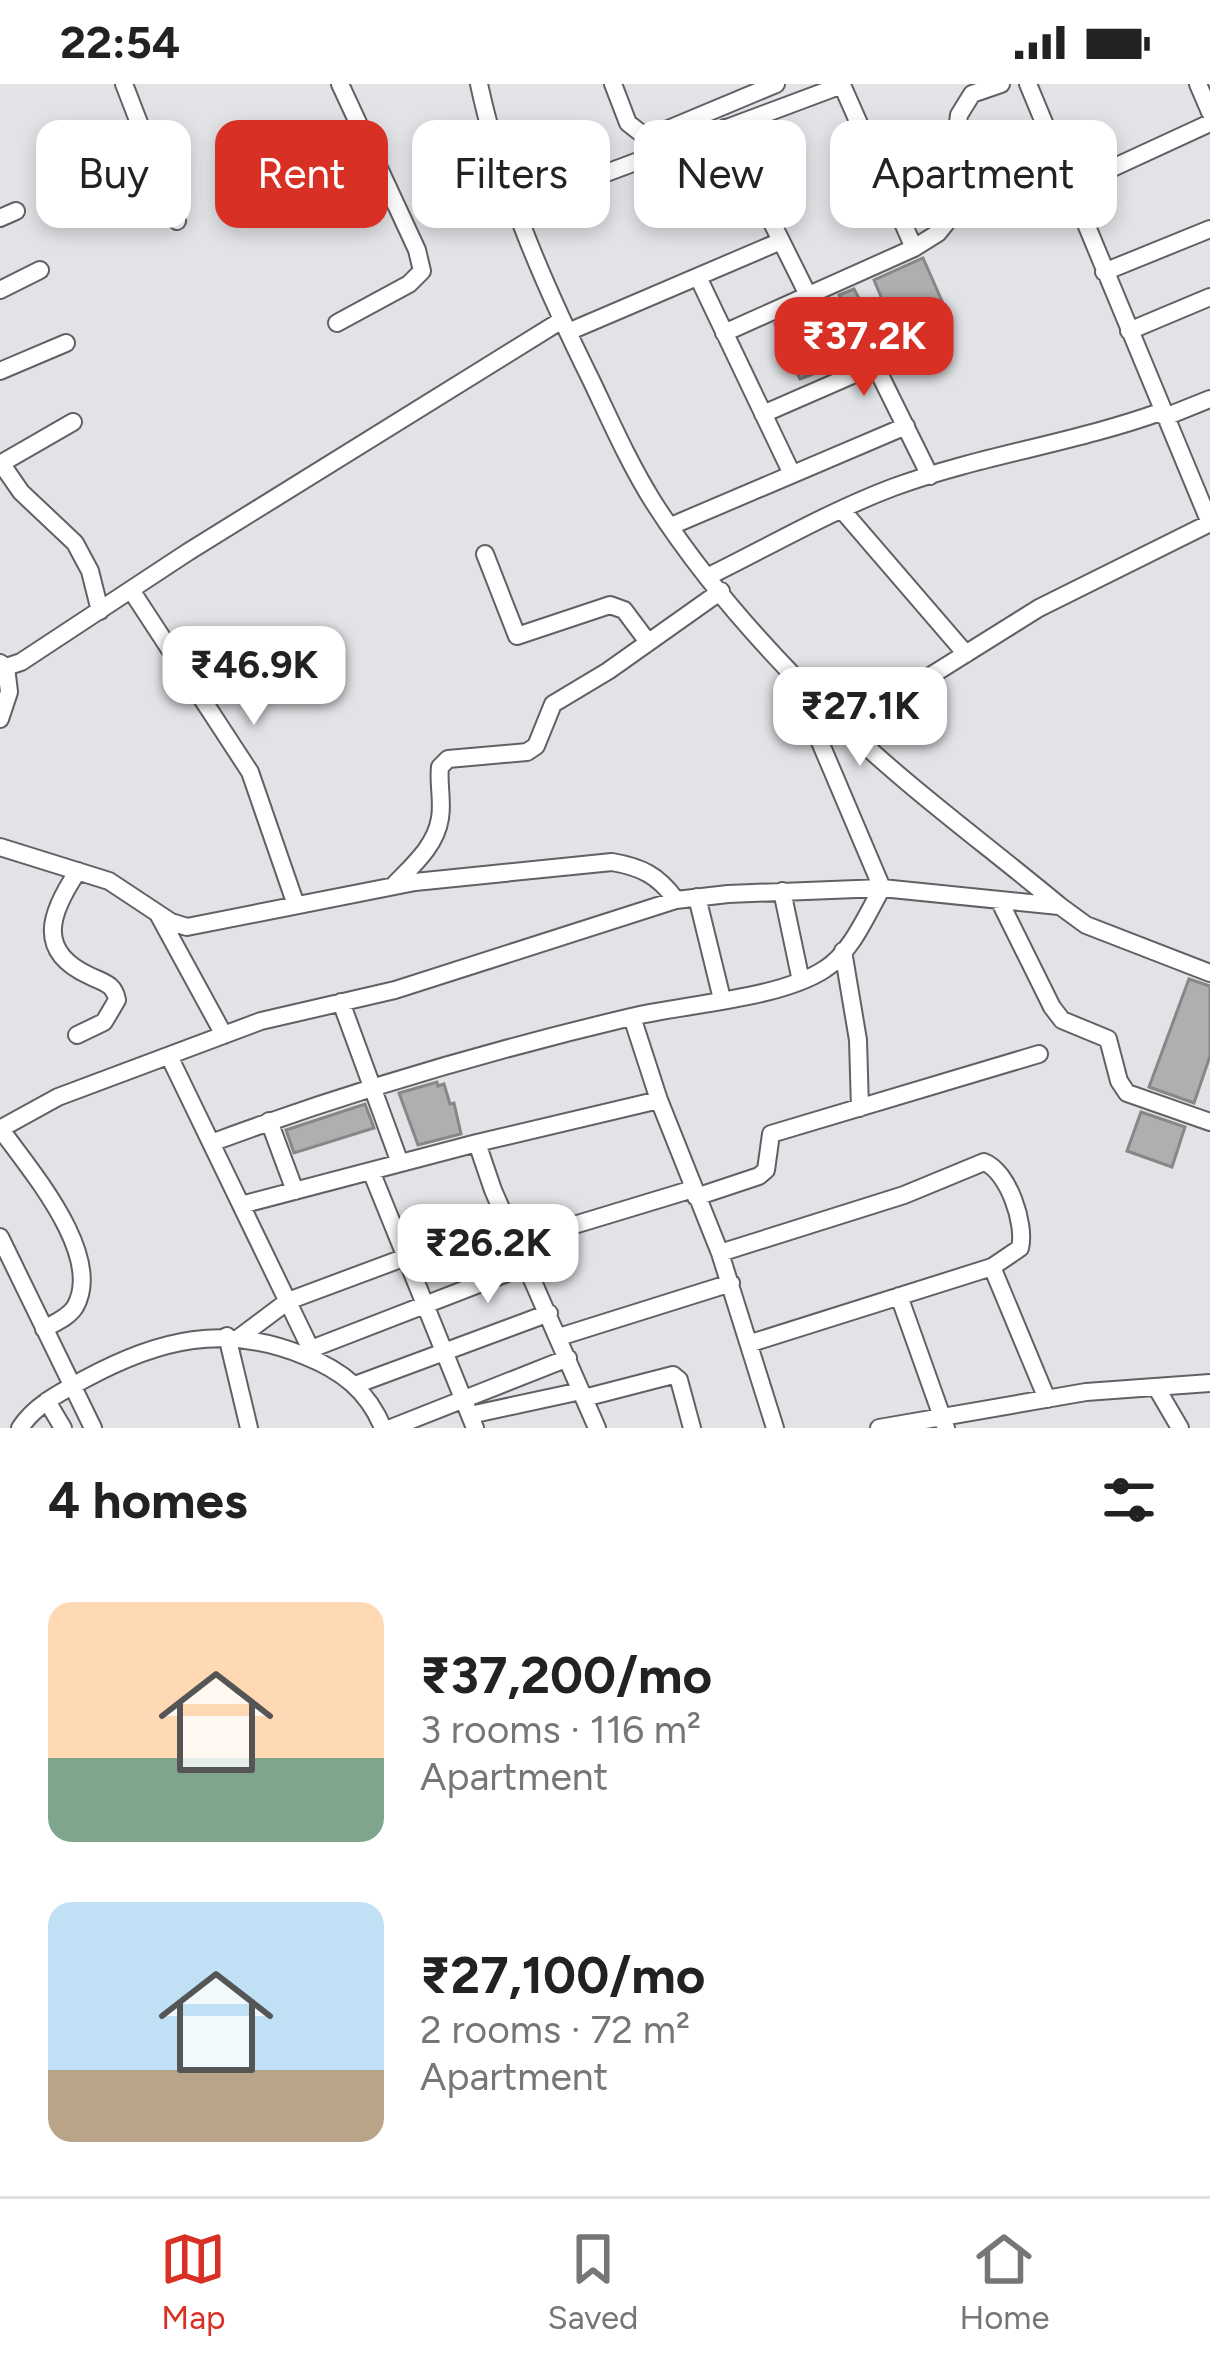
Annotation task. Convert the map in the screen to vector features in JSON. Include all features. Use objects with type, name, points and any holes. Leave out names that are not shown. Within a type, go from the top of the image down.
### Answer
[{"type":"street","points":[[124,84],[138,120]]},
{"type":"street","points":[[337,323],[409,284],[422,271],[417,250],[340,84]]},
{"type":"street","points":[[479,84],[487,120]]},
{"type":"street","points":[[613,84],[628,123],[647,138],[776,84]]},
{"type":"street","points":[[724,333],[938,233],[946,223],[959,115],[972,94],[1001,84]]},
{"type":"street","points":[[1028,84],[1042,120]]},
{"type":"street","points":[[1198,84],[1210,112]]},
{"type":"street","points":[[747,120],[842,86],[914,248]]},
{"type":"street","points":[[1117,166],[1210,123]]},
{"type":"street","points":[[524,228],[565,326],[654,502],[721,591],[790,671],[847,728],[1086,925],[1210,973]]},
{"type":"street","points":[[775,228],[808,296]]},
{"type":"street","points":[[847,728],[1039,608],[1210,523],[1086,228]]},
{"type":"street","points":[[1104,272],[1210,229]]},
{"type":"street","points":[[0,719],[9,692],[3,665],[21,662],[565,326],[781,241]]},
{"type":"street","points":[[0,290],[40,270]]},
{"type":"street","points":[[698,277],[792,474]]},
{"type":"street","points":[[1129,331],[1210,297]]},
{"type":"street","points":[[0,371],[67,343]]},
{"type":"street","points":[[763,413],[872,368],[884,378],[930,476]]},
{"type":"street","points":[[709,576],[842,510],[930,476],[1210,399]]},
{"type":"street","points":[[73,422],[1,463],[20,492],[76,543],[90,571],[100,611]]},
{"type":"street","points":[[671,526],[906,425]]},
{"type":"street","points":[[842,510],[966,654]]},
{"type":"street","points":[[485,554],[517,636],[610,604],[623,610],[648,642]]},
{"type":"street","points":[[131,590],[250,772],[296,905]]},
{"type":"street","points":[[393,886],[423,854],[437,830],[440,767],[448,759],[527,752],[536,746],[554,704],[721,591]]},
{"type":"street","points":[[790,671],[883,888]]},
{"type":"street","points":[[0,847],[125,888],[187,927],[393,886],[612,862],[636,866],[661,879],[676,900]]},
{"type":"street","points":[[77,1035],[104,1022],[117,1000],[111,986],[72,966],[56,943],[52,914],[78,872]]},
{"type":"street","points":[[211,1143],[454,1061],[801,981],[822,972],[843,952],[883,888]]},
{"type":"street","points":[[44,1329],[74,1309],[80,1263],[61,1216],[0,1128],[58,1097],[261,1021],[395,990],[676,900],[883,888],[1060,906]]},
{"type":"street","points":[[782,892],[801,981]]},
{"type":"street","points":[[697,897],[722,999]]},
{"type":"street","points":[[999,900],[1052,1007],[1062,1020],[1108,1039],[1127,1093],[1210,1122]]},
{"type":"street","points":[[156,911],[224,1035]]},
{"type":"street","points":[[843,952],[860,1054],[860,1108]]},
{"type":"street","points":[[341,1002],[400,1163]]},
{"type":"street","points":[[632,1017],[658,1100],[731,1283],[775,1428]]},
{"type":"street","points":[[518,1242],[759,1176],[766,1170],[771,1134],[1039,1054]]},
{"type":"street","points":[[169,1056],[314,1354]]},
{"type":"street","points":[[242,1205],[658,1100]]},
{"type":"street","points":[[268,1121],[295,1191]]},
{"type":"street","points":[[477,1143],[596,1428]]},
{"type":"street","points":[[720,1253],[904,1195],[984,1162],[993,1165],[1002,1178],[1023,1237],[1014,1255],[992,1267],[751,1343]]},
{"type":"street","points":[[371,1171],[470,1414]]},
{"type":"street","points":[[20,1428],[46,1401],[137,1354],[234,1336],[288,1301],[508,1219]]},
{"type":"street","points":[[0,1237],[93,1428]]},
{"type":"street","points":[[314,1354],[426,1303],[528,1265]]},
{"type":"street","points":[[992,1267],[1047,1399]]},
{"type":"street","points":[[559,1336],[731,1283]]},
{"type":"street","points":[[899,1296],[943,1423]]},
{"type":"street","points":[[355,1385],[549,1313]]},
{"type":"street","points":[[234,1336],[314,1354],[364,1393],[387,1428],[673,1375],[680,1380],[692,1428]]},
{"type":"street","points":[[234,1336],[248,1428]]},
{"type":"street","points":[[470,1414],[568,1358]]},
{"type":"street","points":[[879,1428],[943,1423],[1047,1399],[1210,1383]]},
{"type":"street","points":[[1156,1387],[1180,1428]]},
{"type":"street","points":[[46,1401],[63,1428]]},
{"type":"building","points":[[923,258],[949,317],[884,345],[877,329],[892,323],[874,280]]},
{"type":"building","points":[[854,289],[867,314],[852,322],[839,295]]},
{"type":"building","points":[[809,309],[822,340],[851,326],[864,354],[800,379],[775,324]]},
{"type":"building","points":[[1189,979],[1210,986],[1210,1056],[1194,1103],[1149,1087]]},
{"type":"building","points":[[444,1084],[450,1104],[454,1103],[461,1134],[418,1145],[399,1093]]},
{"type":"building","points":[[365,1104],[374,1128],[294,1153],[286,1130]]},
{"type":"building","points":[[1141,1112],[1185,1127],[1172,1167],[1127,1151]]}]
